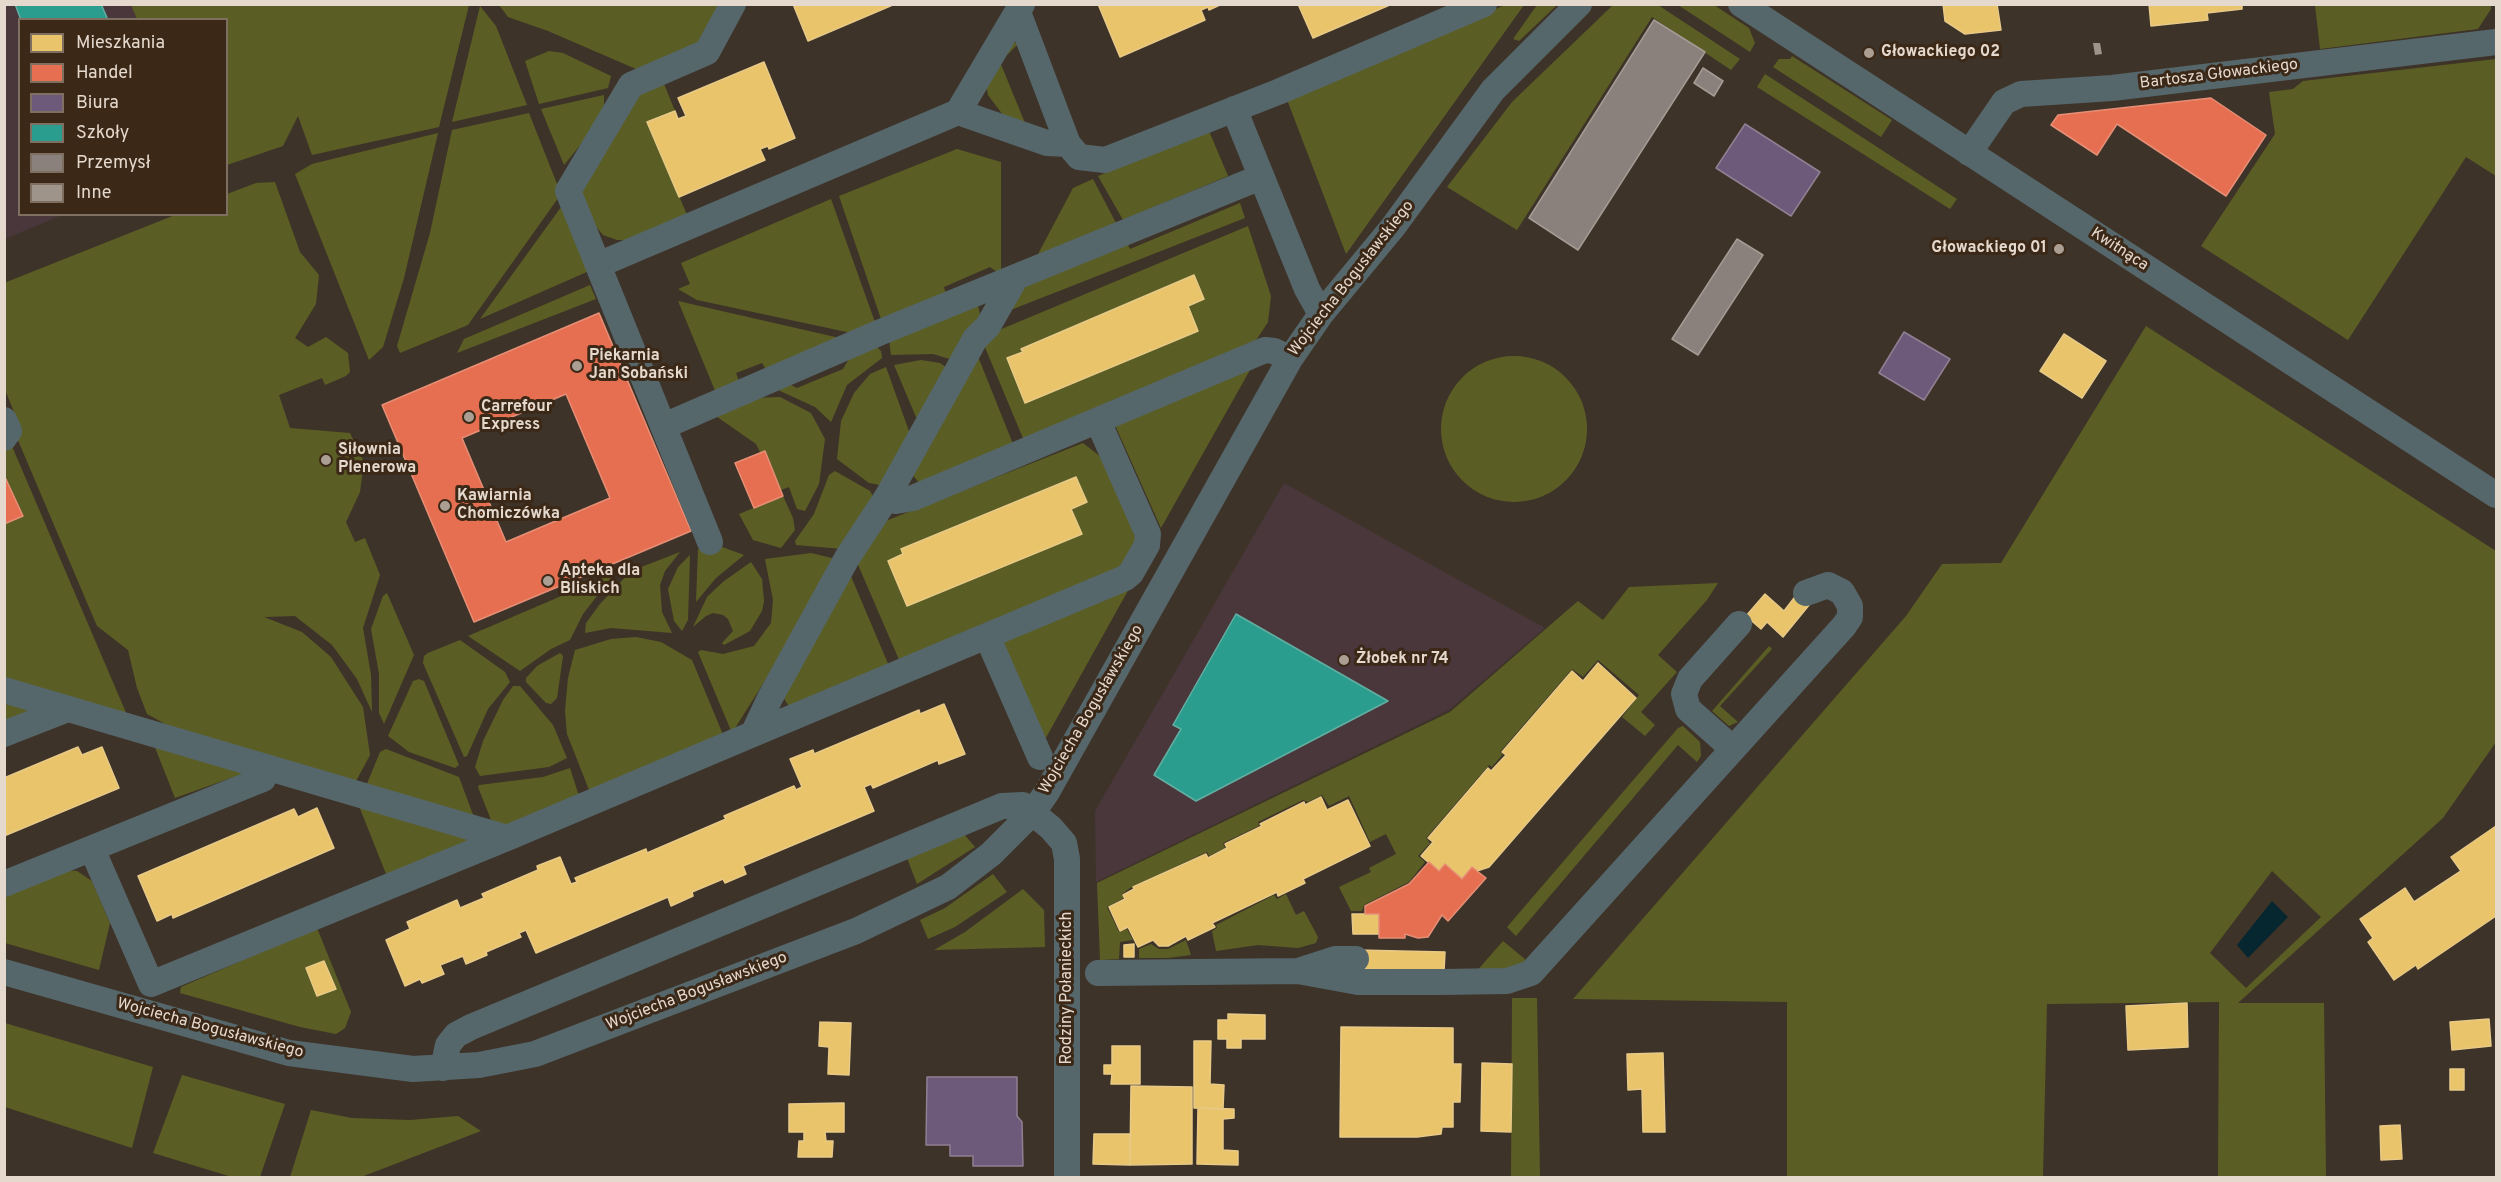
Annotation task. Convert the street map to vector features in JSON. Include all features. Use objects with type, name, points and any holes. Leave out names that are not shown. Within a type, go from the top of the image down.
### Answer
[{"type":"street","points":[[710,542],[568,191],[631,85],[707,52],[733,4]]},
{"type":"street","points":[[1020,8],[1068,144],[1079,157],[1105,160],[1234,109],[1484,4]]},
{"type":"street","name":"Wojciecha Bogusławskiego","points":[[4,972],[289,1053],[413,1069],[443,1068],[501,1062],[535,1054],[855,931],[948,887],[991,854],[1033,812],[1075,745],[1290,359],[1321,314],[1393,227],[1493,90],[1579,4]]},
{"type":"street","name":"Kwitnąca","points":[[1741,4],[2496,495]]},
{"type":"street","points":[[598,266],[958,112],[1020,8]]},
{"type":"street","name":"Bartosza Głowackiego","points":[[1969,153],[2004,102],[2021,94],[2112,88],[2496,42]]},
{"type":"street","points":[[1234,109],[1307,289],[1321,314]]},
{"type":"street","points":[[958,112],[1047,143],[1068,144]]},
{"type":"street","points":[[664,426],[1016,277],[1261,177]]},
{"type":"street","points":[[753,734],[770,698],[848,558],[887,497],[975,339],[988,326],[1016,277]]},
{"type":"street","points":[[887,497],[896,501],[913,498],[1265,350],[1274,351],[1290,359]]},
{"type":"street","points":[[4,420],[9,430],[4,438]]},
{"type":"street","points":[[151,984],[507,838],[1125,578],[1147,545],[1148,534],[1098,421]]},
{"type":"street","points":[[1140,558],[1168,575]]},
{"type":"street","points":[[1098,973],[1298,971],[1358,982],[1507,981],[1531,973],[1847,622],[1850,611],[1848,601],[1838,589],[1822,586],[1806,593]]},
{"type":"street","points":[[1732,749],[1688,709],[1684,694],[1690,679],[1739,624]]},
{"type":"street","points":[[987,636],[1040,757]]},
{"type":"street","points":[[4,690],[507,838]]},
{"type":"street","points":[[4,734],[68,709]]},
{"type":"street","points":[[4,884],[263,779],[268,769]]},
{"type":"street","points":[[443,1068],[448,1045],[456,1035],[471,1027],[1002,806],[1023,805],[1033,812]]},
{"type":"street","name":"Rodziny Połanieckich","points":[[1033,812],[1064,843],[1068,870],[1067,1178]]},
{"type":"street","points":[[92,849],[151,984],[146,1013]]},
{"type":"street","points":[[1298,971],[1335,959],[1356,959]]},
{"type":"shaded area","points":[[5,5],[131,5],[137,18],[18,18],[18,216],[60,216],[5,239]]},
{"type":"shaded area","name":"Żłobek nr 74","points":[[1284,483],[1545,628],[1449,710],[1096,882],[1095,811]]},
{"type":"green space","points":[[469,4],[439,127],[312,155],[298,116],[283,146],[228,165],[228,18],[137,18],[131,5]]},
{"type":"green space","points":[[2491,4],[2491,9],[2478,29],[2320,49],[2315,5]]},
{"type":"green space","points":[[499,5],[723,5],[707,42],[636,69],[548,31],[508,17]]},
{"type":"green space","points":[[1505,5],[1524,5],[1346,254],[1286,97]]},
{"type":"green space","points":[[1537,5],[1557,5],[1519,41],[1513,39]]},
{"type":"green space","points":[[1613,5],[1658,5],[1740,59],[1731,70],[1652,17],[1517,230],[1447,187],[1512,102]]},
{"type":"green space","points":[[1678,5],[1714,5],[1749,28],[1755,43],[1750,52]]},
{"type":"green space","points":[[480,6],[496,26],[527,105],[452,122]]},
{"type":"green space","points":[[1012,41],[1018,44],[1000,62],[1025,123],[1003,115],[988,95],[986,85]]},
{"type":"green space","points":[[549,51],[563,53],[611,76],[608,88],[539,104],[525,61]]},
{"type":"green space","points":[[1792,56],[1892,120],[1881,137],[1773,67],[1779,59],[1790,59]]},
{"type":"green space","points":[[2496,59],[2496,176],[2466,157],[2348,340],[2201,246],[2275,134],[2269,92],[2293,89],[2303,81]]},
{"type":"green space","points":[[1765,74],[1957,199],[1950,209],[1757,87]]},
{"type":"green space","points":[[662,79],[675,111],[647,122],[688,217],[632,240],[617,240],[603,235],[584,212],[580,181],[635,92]]},
{"type":"green space","points":[[604,95],[604,116],[564,165],[541,109]]},
{"type":"green space","points":[[529,113],[561,194],[468,325],[400,353],[397,346],[430,233],[452,130]]},
{"type":"green space","points":[[1209,131],[1228,176],[1123,220],[1098,176]]},
{"type":"green space","points":[[438,133],[404,278],[383,347],[369,360],[295,174],[312,164]]},
{"type":"green space","points":[[957,149],[1001,162],[1001,271],[997,272],[990,267],[944,287],[946,295],[882,322],[839,196]]},
{"type":"green space","points":[[1093,179],[1116,223],[1037,256],[1073,188]]},
{"type":"green space","points":[[275,182],[300,252],[319,275],[316,304],[295,338],[308,347],[326,337],[348,353],[350,372],[346,376],[325,385],[322,378],[279,395],[290,428],[350,433],[364,462],[360,492],[346,522],[355,542],[365,538],[380,575],[363,628],[371,675],[372,712],[357,679],[332,645],[295,616],[264,617],[302,632],[331,657],[363,707],[370,755],[355,783],[185,735],[147,714],[137,688],[128,650],[97,626],[17,438],[22,431],[5,390],[4,283],[172,216],[228,216],[228,194],[256,183]]},
{"type":"green space","points":[[831,199],[876,325],[856,334],[697,300],[678,289],[690,284],[681,263]]},
{"type":"green space","points":[[564,203],[589,271],[480,319]]},
{"type":"green space","points":[[1240,203],[1245,218],[1003,313],[1020,286],[1126,241],[1130,249]]},
{"type":"green space","points":[[1248,226],[1271,296],[1268,322],[1257,339],[1243,349],[1025,443],[984,345],[992,333]]},
{"type":"green space","points":[[590,285],[596,299],[457,353],[464,339]]},
{"type":"green space","points":[[678,301],[844,339],[767,371],[762,363],[736,373],[740,384],[716,393]]},
{"type":"green space","points":[[978,306],[980,314],[953,360],[933,354],[891,355],[889,339]]},
{"type":"green space","points":[[2146,326],[2496,551],[2496,742],[2443,818],[2238,1003],[2324,1003],[2326,1177],[2218,1177],[2219,1002],[2047,1004],[2043,1177],[1787,1177],[1787,1002],[1573,999],[1906,616],[1942,564],[2001,563]],"holes":[[[2272,871],[2321,917],[2246,988],[2210,953]]]},
{"type":"green space","points":[[877,347],[881,351],[882,358],[847,385],[831,422],[815,407],[778,390],[789,384],[797,388],[843,369],[850,357]]},
{"type":"green space","points":[[977,354],[1015,449],[919,483],[912,474]]},
{"type":"green space","points":[[1514,356],[1542,362],[1565,378],[1581,401],[1587,429],[1581,457],[1565,480],[1542,496],[1514,502],[1486,496],[1463,480],[1447,457],[1441,429],[1447,401],[1463,378],[1486,362]]},
{"type":"green space","points":[[921,360],[940,363],[950,370],[920,419],[916,417],[894,365]]},
{"type":"green space","points":[[886,367],[910,434],[880,485],[869,483],[837,459],[841,421],[854,393],[870,374]]},
{"type":"green space","points":[[1247,369],[1250,370],[1161,528],[1115,425]]},
{"type":"green space","points":[[780,397],[811,413],[825,439],[819,484],[805,511],[797,509],[789,487],[781,490],[765,451],[760,452],[756,444],[713,414],[752,398]]},
{"type":"green space","points":[[1083,443],[1106,461],[1136,539],[1121,569],[900,662],[856,560],[878,524]]},
{"type":"green space","points":[[11,444],[127,715],[5,679],[4,447]]},
{"type":"green space","points":[[835,471],[870,491],[874,498],[843,549],[796,545],[795,541],[814,514],[829,475]]},
{"type":"green space","points":[[783,496],[793,518],[795,530],[781,548],[753,540],[739,514]]},
{"type":"green space","points":[[722,547],[744,555],[716,578],[696,602],[698,549]]},
{"type":"green space","points":[[680,552],[665,571],[660,585],[662,612],[672,633],[611,628],[585,633],[586,623],[600,604],[631,571]]},
{"type":"green space","points":[[811,553],[832,558],[837,566],[732,733],[698,652],[701,650],[723,654],[754,646],[771,623],[773,600],[765,559]]},
{"type":"green space","points":[[690,555],[688,620],[682,631],[674,621],[668,589],[678,567]]},
{"type":"green space","points":[[751,562],[762,579],[764,601],[762,611],[750,631],[724,645],[722,643],[733,631],[728,619],[723,615],[713,613],[693,627],[707,597],[724,581]]},
{"type":"green space","points":[[615,573],[583,614],[570,640],[551,649],[520,671],[468,636]]},
{"type":"green space","points":[[850,574],[889,666],[794,708],[788,705],[782,695]]},
{"type":"green space","points":[[1718,583],[1707,600],[1658,655],[1677,672],[1641,712],[1655,725],[1645,736],[1622,717],[1639,695],[1598,660],[1583,677],[1572,669],[1500,752],[1503,754],[1492,767],[1489,765],[1426,838],[1430,843],[1418,856],[1425,862],[1409,882],[1364,905],[1362,911],[1351,911],[1339,887],[1371,872],[1369,868],[1396,854],[1386,834],[1370,842],[1349,796],[1329,806],[1322,795],[1308,802],[1303,800],[1258,822],[1259,826],[1223,843],[1225,848],[1209,856],[1207,852],[1130,888],[1122,894],[1124,898],[1107,907],[1119,932],[1127,929],[1133,940],[1120,942],[1119,959],[1100,960],[1097,883],[1450,712],[1578,601],[1603,620],[1629,587]]},
{"type":"green space","points":[[1130,587],[1043,743],[1000,640]]},
{"type":"green space","points":[[387,593],[414,655],[384,724],[379,713],[379,674],[371,629],[383,596]]},
{"type":"green space","points":[[636,637],[661,642],[692,660],[724,737],[591,795],[567,734],[565,711],[568,678],[575,650],[611,639]]},
{"type":"green space","points":[[460,640],[505,672],[510,682],[488,709],[467,756],[464,757],[423,663],[424,656],[428,653]]},
{"type":"green space","points":[[1769,646],[1772,649],[1720,706],[1738,722],[1729,726],[1712,711]]},
{"type":"green space","points":[[560,653],[563,656],[557,698],[551,704],[546,703],[526,682],[526,678],[537,666]]},
{"type":"green space","points":[[419,679],[424,681],[459,765],[455,768],[409,752],[388,736],[413,681]]},
{"type":"green space","points":[[513,686],[520,686],[553,725],[567,758],[549,767],[480,776],[475,767],[483,741],[503,700]]},
{"type":"green space","points":[[5,699],[27,706],[30,712],[5,723]]},
{"type":"green space","points":[[1683,726],[1700,742],[1701,756],[1697,762],[1678,745],[1516,936],[1507,927],[1678,728]]},
{"type":"green space","points":[[154,745],[245,773],[175,798]]},
{"type":"green space","points":[[386,749],[459,777],[475,820],[366,786],[380,752]]},
{"type":"green space","points":[[570,768],[580,799],[509,827],[491,820],[479,785],[543,777]]},
{"type":"green space","points":[[359,806],[473,841],[388,879]]},
{"type":"green space","points":[[963,833],[975,847],[917,884],[907,858]]},
{"type":"green space","points":[[65,870],[77,871],[92,881],[110,923],[99,970],[5,943],[4,895]]},
{"type":"green space","points":[[993,874],[1007,892],[955,927],[928,939],[920,920],[945,908]]},
{"type":"green space","points":[[1023,889],[1044,910],[1045,947],[934,950],[965,932]]},
{"type":"green space","points":[[1286,894],[1296,915],[1304,911],[1318,937],[1316,943],[1298,948],[1258,945],[1216,951],[1212,931],[1217,928],[1216,925],[1274,895],[1277,899]]},
{"type":"green space","points":[[317,928],[351,1012],[345,1028],[336,1034],[300,1027],[180,993],[181,987]]},
{"type":"green space","points":[[1186,940],[1191,955],[1139,958],[1139,949],[1151,944],[1159,949],[1168,949]]},
{"type":"green space","points":[[1503,941],[1526,960],[1521,966],[1475,973]]},
{"type":"green space","points":[[1512,998],[1537,998],[1540,1177],[1511,1178]]},
{"type":"green space","points":[[5,1023],[153,1067],[132,1148],[5,1107]]},
{"type":"green space","points":[[182,1075],[285,1104],[260,1177],[232,1177],[153,1153]]},
{"type":"green space","points":[[311,1110],[352,1118],[410,1120],[458,1116],[481,1131],[361,1177],[290,1177]]},
{"type":"water","points":[[2272,901],[2288,917],[2248,958],[2237,945]]},
{"type":"building: Mieszkania","points":[[793,4],[895,4],[808,41]]},
{"type":"building: Mieszkania","points":[[1098,4],[1222,4],[1209,10],[1208,7],[1201,10],[1205,20],[1120,57]]},
{"type":"building: Mieszkania","points":[[1298,4],[1392,4],[1313,38]]},
{"type":"building: Mieszkania","points":[[1943,4],[1997,4],[2001,30],[1965,34],[1945,21]]},
{"type":"building: Mieszkania","points":[[2149,4],[2242,4],[2242,9],[2207,13],[2208,20],[2151,26]]},
{"type":"building: Mieszkania","points":[[764,62],[795,138],[769,149],[768,146],[760,149],[765,160],[679,197],[647,122],[675,111],[678,119],[686,116],[678,98]]},
{"type":"building: Mieszkania","points":[[1194,275],[1204,299],[1188,306],[1198,331],[1025,403],[1007,358],[1023,352],[1021,349]]},
{"type":"building: Mieszkania","points":[[2064,334],[2106,361],[2082,398],[2040,371]]},
{"type":"building: Mieszkania","points":[[1076,477],[1087,502],[1071,509],[1082,534],[907,606],[888,561],[903,554],[901,549]]},
{"type":"building: Mieszkania","points":[[1801,589],[1814,599],[1783,637],[1767,622],[1761,629],[1746,616],[1765,594],[1784,611]]},
{"type":"building: Mieszkania","points":[[1598,663],[1636,698],[1489,867],[1477,871],[1472,867],[1462,879],[1445,864],[1439,871],[1421,856],[1433,842],[1428,838],[1488,768],[1491,771],[1506,755],[1502,752],[1572,671],[1583,681]]},
{"type":"building: Mieszkania","points":[[944,704],[965,754],[939,764],[938,760],[873,788],[871,784],[864,787],[874,811],[743,866],[746,874],[725,883],[723,879],[692,892],[693,896],[671,906],[668,897],[536,953],[526,930],[519,933],[521,937],[486,952],[487,955],[466,964],[463,956],[440,965],[444,974],[422,983],[420,979],[405,986],[386,940],[410,929],[407,922],[457,900],[460,908],[484,898],[482,894],[538,870],[537,866],[560,857],[571,884],[577,882],[575,878],[646,849],[647,853],[726,819],[724,816],[794,786],[796,790],[802,787],[790,759],[813,750],[814,754],[919,710],[920,714]]},
{"type":"building: Mieszkania","points":[[78,747],[82,755],[102,747],[119,788],[4,836],[4,778]]},
{"type":"building: Mieszkania","points":[[1321,797],[1327,810],[1348,800],[1370,846],[1303,879],[1305,883],[1278,896],[1277,892],[1212,923],[1215,927],[1188,940],[1186,936],[1168,946],[1159,946],[1153,940],[1138,947],[1128,927],[1120,931],[1109,907],[1125,899],[1123,895],[1134,889],[1133,887],[1206,854],[1208,858],[1227,848],[1225,844],[1262,826],[1260,824],[1304,802],[1305,805]]},
{"type":"building: Mieszkania","points":[[317,808],[334,848],[173,918],[172,914],[157,921],[138,876],[294,809],[298,817]]},
{"type":"building: Mieszkania","points":[[2496,826],[2496,916],[2418,969],[2416,965],[2394,980],[2368,942],[2373,938],[2360,919],[2405,888],[2414,902],[2461,871],[2451,857]]},
{"type":"building: Mieszkania","points":[[1352,914],[1379,914],[1379,934],[1353,934]]},
{"type":"building: Mieszkania","points":[[1134,944],[1134,957],[1124,957],[1124,945]]},
{"type":"building: Mieszkania","points":[[1357,950],[1445,952],[1444,971],[1356,969]]},
{"type":"building: Mieszkania","points":[[324,961],[336,989],[317,996],[306,968]]},
{"type":"building: Mieszkania","points":[[2187,1003],[2188,1047],[2128,1050],[2126,1006]]},
{"type":"building: Mieszkania","points":[[1228,1014],[1265,1015],[1265,1039],[1241,1039],[1241,1048],[1227,1048],[1227,1039],[1218,1039],[1218,1020],[1228,1020]]},
{"type":"building: Mieszkania","points":[[2489,1019],[2491,1046],[2452,1050],[2450,1022]]},
{"type":"building: Mieszkania","points":[[820,1022],[851,1023],[849,1075],[828,1074],[829,1047],[819,1046]]},
{"type":"building: Mieszkania","points":[[1341,1027],[1453,1028],[1453,1064],[1461,1064],[1460,1102],[1453,1102],[1453,1127],[1442,1127],[1441,1134],[1417,1137],[1340,1137]]},
{"type":"building: Mieszkania","points":[[1194,1041],[1211,1041],[1210,1084],[1224,1085],[1223,1109],[1194,1108]]},
{"type":"building: Mieszkania","points":[[1112,1046],[1140,1046],[1140,1084],[1111,1084],[1112,1074],[1104,1074],[1104,1065],[1112,1065]]},
{"type":"building: Mieszkania","points":[[1663,1053],[1665,1132],[1643,1132],[1642,1089],[1628,1090],[1627,1054]]},
{"type":"building: Mieszkania","points":[[1482,1063],[1512,1064],[1511,1132],[1481,1131]]},
{"type":"building: Mieszkania","points":[[2450,1069],[2464,1069],[2464,1090],[2450,1090]]},
{"type":"building: Mieszkania","points":[[1131,1086],[1192,1087],[1192,1164],[1130,1165]]},
{"type":"building: Mieszkania","points":[[844,1103],[844,1132],[825,1132],[826,1141],[833,1141],[832,1157],[798,1157],[799,1141],[804,1141],[804,1132],[789,1132],[789,1104]]},
{"type":"building: Mieszkania","points":[[1198,1108],[1234,1109],[1234,1118],[1223,1119],[1223,1150],[1238,1151],[1238,1165],[1197,1164]]},
{"type":"building: Mieszkania","points":[[2400,1125],[2402,1159],[2381,1160],[2380,1126]]},
{"type":"building: Mieszkania","points":[[1094,1134],[1130,1134],[1130,1165],[1093,1164]]},
{"type":"building: Handel","points":[[2211,98],[2266,135],[2226,196],[2117,124],[2097,155],[2051,125],[2058,115]]},
{"type":"building: Handel","points":[[599,313],[691,531],[474,622],[382,405]],"holes":[[[566,394],[610,498],[506,542],[462,438]]]},
{"type":"building: Handel","points":[[765,451],[783,496],[754,508],[735,463]]},
{"type":"building: Handel","points":[[4,475],[23,516],[4,524]]},
{"type":"building: Handel","points":[[1429,862],[1439,871],[1445,864],[1462,879],[1472,867],[1486,878],[1448,921],[1442,915],[1428,937],[1418,938],[1405,934],[1405,938],[1379,938],[1379,914],[1365,914],[1365,906],[1409,884]]},
{"type":"building: Biura","points":[[1745,124],[1820,172],[1791,216],[1716,168]]},
{"type":"building: Biura","points":[[1904,332],[1950,359],[1924,400],[1879,373]]},
{"type":"building: Biura","points":[[927,1077],[1017,1077],[1017,1116],[1022,1122],[1023,1166],[973,1166],[973,1156],[950,1156],[950,1145],[926,1145]]},
{"type":"building: Szkoły","points":[[15,4],[101,4],[107,18],[20,18]]},
{"type":"building: Szkoły","points":[[1236,614],[1388,701],[1196,801],[1154,775],[1181,729],[1173,725]]},
{"type":"building: Przemysł","points":[[1654,20],[1705,52],[1578,250],[1529,218]]},
{"type":"building: Przemysł","points":[[1703,68],[1723,81],[1714,96],[1694,83]]},
{"type":"building: Przemysł","points":[[1737,239],[1763,255],[1698,355],[1672,339]]},
{"type":"building: Inne","points":[[2093,43],[2100,43],[2102,54],[2095,55]]},
{"type":"place","name":"Głowackiego 02","points":[[1869,53]]},
{"type":"place","name":"Głowackiego 01","points":[[2059,249]]},
{"type":"place","name":"Piekarnia Jan Sobański","points":[[577,366]]},
{"type":"place","name":"Carrefour Express","points":[[469,417]]},
{"type":"place","name":"Siłownia Plenerowa","points":[[326,460]]},
{"type":"place","name":"Kawiarnia Chomiczówka","points":[[445,506]]},
{"type":"place","name":"Apteka dla Bliskich","points":[[548,581]]},
{"type":"place","name":"Żłobek nr 74","points":[[1344,660]]}]
